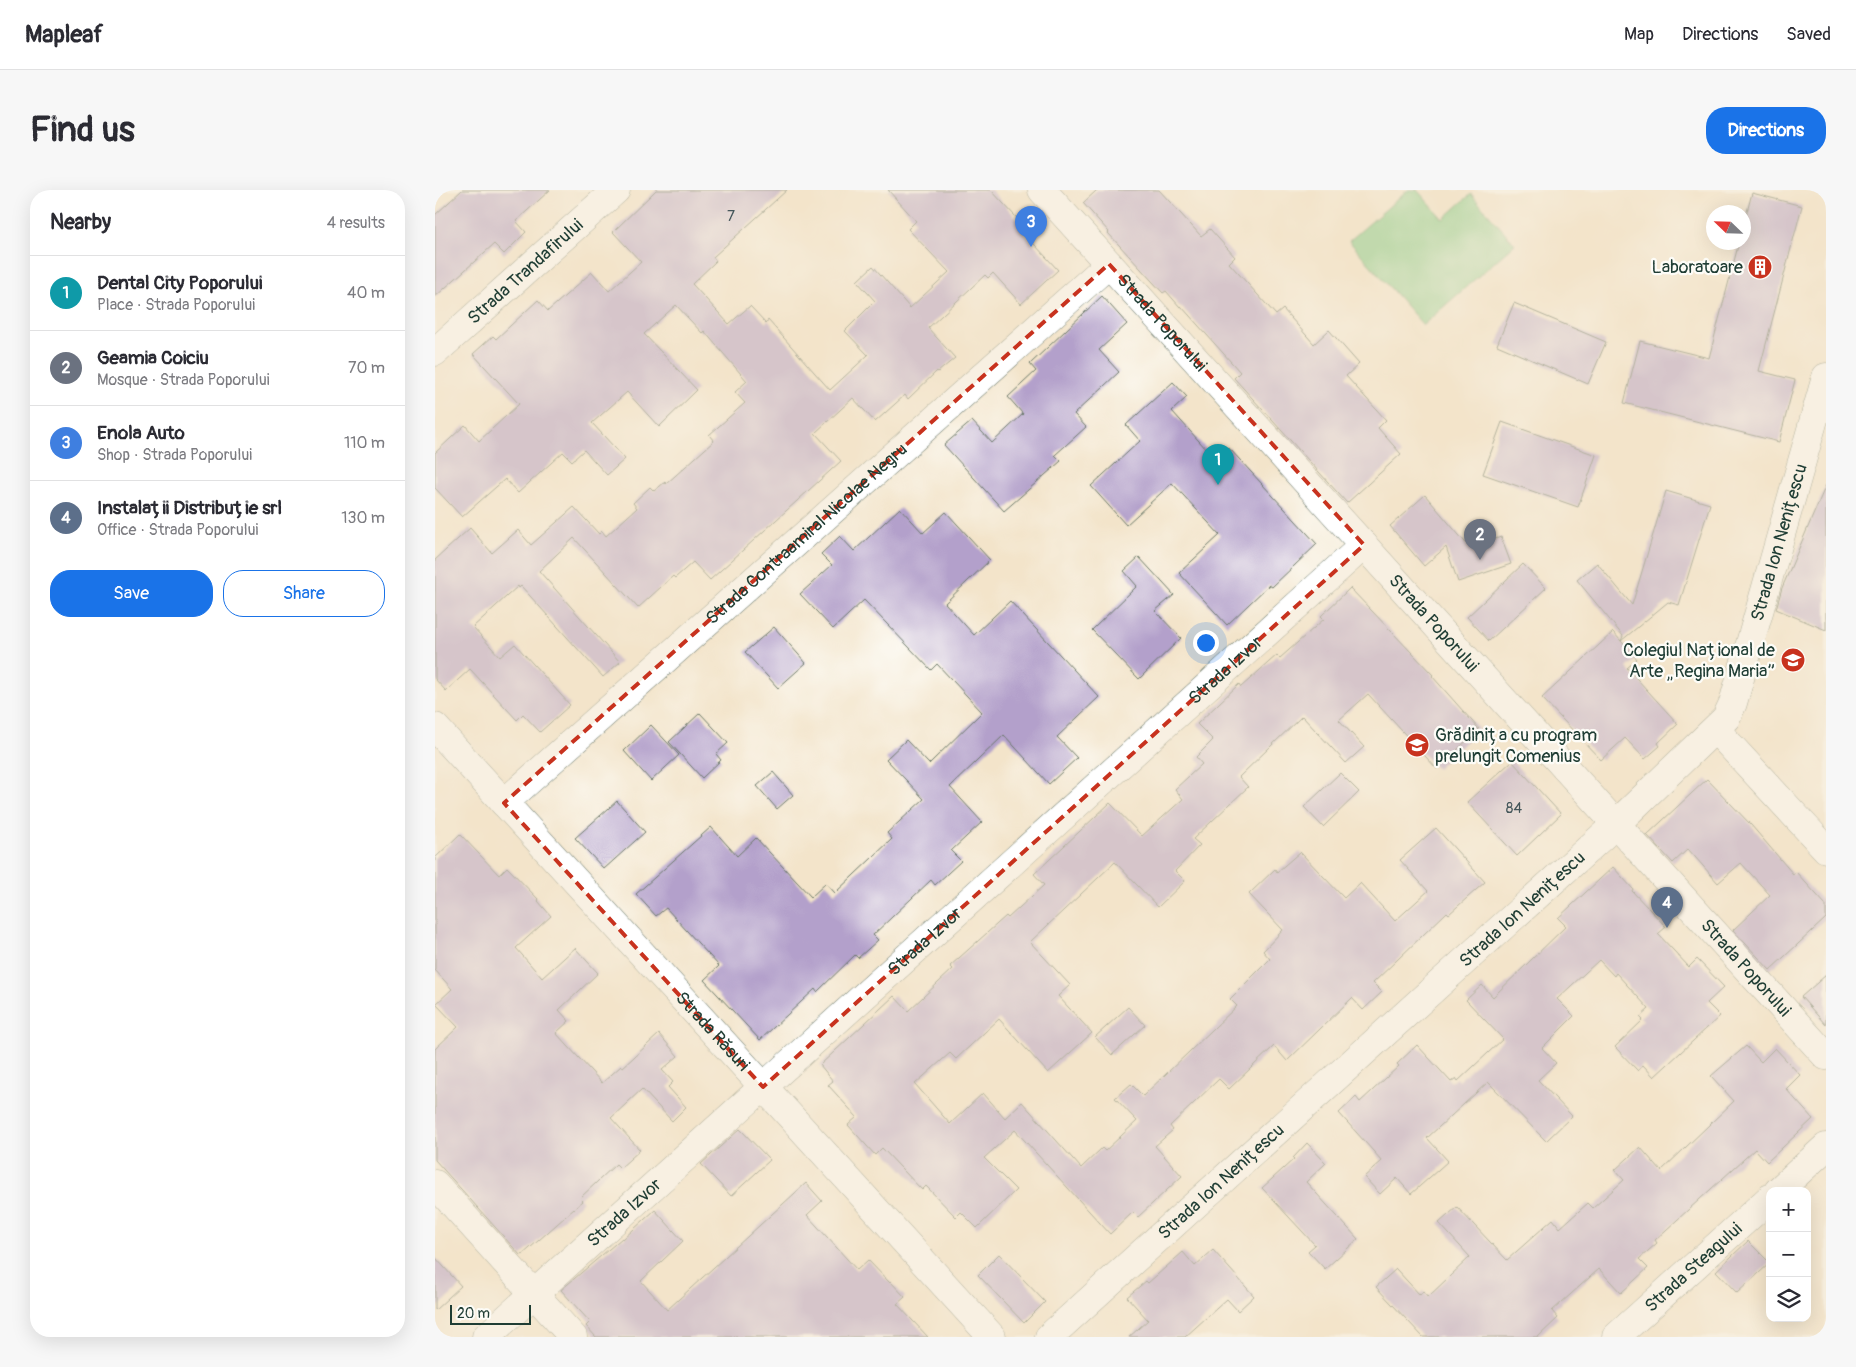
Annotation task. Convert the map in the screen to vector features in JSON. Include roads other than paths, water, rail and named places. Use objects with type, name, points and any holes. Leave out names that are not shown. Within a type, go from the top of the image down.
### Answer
[{"type":"street","name":"Strada Trandafirului","points":[[435,352],[616,190]]},
{"type":"street","name":"Strada Poporului","points":[[1042,190],[1826,1056]]},
{"type":"street","name":"Strada Contraamiral Nicolae Negru","points":[[504,803],[1109,264]]},
{"type":"street","name":"Strada Ion Nenițescu","points":[[1049,1337],[1616,824],[1716,730],[1726,718],[1733,703],[1826,377]]},
{"type":"street","name":"Strada Izvor","points":[[486,1337],[1364,545]]},
{"type":"street","name":"Strada Răsuri","points":[[435,727],[991,1337]]},
{"type":"street","points":[[1716,730],[1826,849]]},
{"type":"street","points":[[1781,1187],[1826,1147]]},
{"type":"street","points":[[435,1184],[573,1337]]},
{"type":"street","name":"Strada Steagului","points":[[1616,1337],[1766,1202]]},
{"type":"place","name":"Enola Auto","points":[[1031,247]]},
{"type":"place","name":"Laboratoare","points":[[1760,267]]},
{"type":"place","name":"Dental City Poporului","points":[[1218,485]]},
{"type":"place","name":"Geamia Coiciu","points":[[1480,560]]},
{"type":"place","name":"Colegiul Național de Arte „Regina Maria”","points":[[1793,660]]},
{"type":"place","name":"Grădinița cu program prelungit Comenius","points":[[1417,745]]},
{"type":"place","name":"Instalații Distribuție srl","points":[[1667,928]]}]
